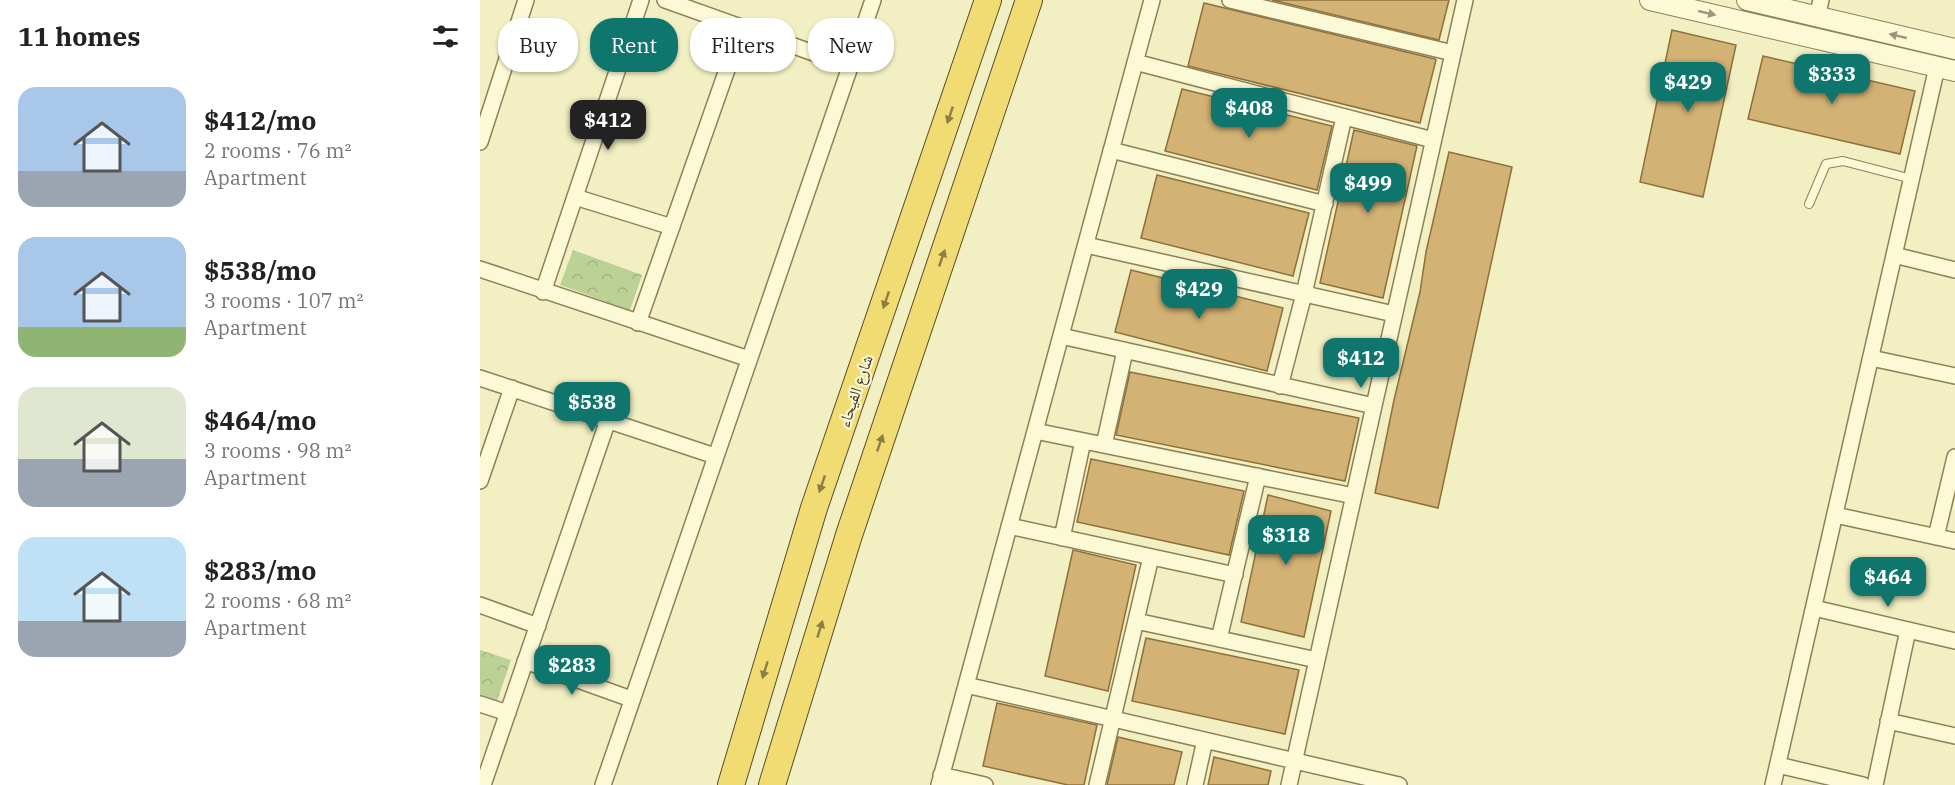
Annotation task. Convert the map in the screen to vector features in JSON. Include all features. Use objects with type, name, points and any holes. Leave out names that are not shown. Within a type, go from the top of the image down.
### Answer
[{"type":"highway","name":"شارع الفيحاء","points":[[731,785],[814,508],[988,0]]},
{"type":"highway","points":[[772,785],[849,535],[1029,0]]},
{"type":"highway","points":[[962,81],[998,94]]},
{"type":"street","points":[[480,142],[526,0]]},
{"type":"street","points":[[543,292],[640,0]]},
{"type":"street","points":[[665,0],[716,18]]},
{"type":"street","points":[[867,18],[873,0]]},
{"type":"street","points":[[985,785],[940,780],[1152,0]]},
{"type":"street","points":[[1230,0],[1453,53]]},
{"type":"street","points":[[1289,785],[1465,0]]},
{"type":"street","points":[[1650,0],[1946,69],[1912,179],[1773,785]]},
{"type":"street","points":[[1747,0],[1819,8],[1955,49]]},
{"type":"street","points":[[1135,62],[1433,141]]},
{"type":"street","points":[[638,323],[726,72]]},
{"type":"street","points":[[603,785],[848,72]]},
{"type":"street","points":[[1280,386],[1304,294],[1344,117]]},
{"type":"street","points":[[1111,150],[1324,204]]},
{"type":"street","points":[[575,197],[672,227]]},
{"type":"street","points":[[1086,245],[1394,314]]},
{"type":"street","points":[[1894,255],[1955,270]]},
{"type":"street","points":[[480,269],[748,359]]},
{"type":"street","points":[[1061,336],[1374,406]]},
{"type":"street","points":[[1104,445],[1125,351]]},
{"type":"street","points":[[1871,358],[1955,376]]},
{"type":"street","points":[[480,378],[715,456]]},
{"type":"street","points":[[480,481],[512,388]]},
{"type":"street","points":[[483,785],[608,420]]},
{"type":"street","points":[[1035,431],[1354,496]]},
{"type":"street","points":[[1062,538],[1083,441]]},
{"type":"street","points":[[1936,537],[1954,467]]},
{"type":"street","points":[[1219,639],[1258,476]]},
{"type":"street","points":[[1835,514],[1955,542]]},
{"type":"street","points":[[1009,526],[1235,575]]},
{"type":"street","points":[[1097,785],[1151,557]]},
{"type":"street","points":[[480,605],[537,626]]},
{"type":"street","points":[[1814,608],[1955,641]]},
{"type":"street","points":[[1136,621],[1317,660]]},
{"type":"street","points":[[1875,785],[1908,630]]},
{"type":"street","points":[[525,661],[631,699]]},
{"type":"street","points":[[966,685],[1399,785]]},
{"type":"street","points":[[480,704],[508,713]]},
{"type":"street","points":[[1888,721],[1955,736]]},
{"type":"street","points":[[1195,785],[1205,740]]},
{"type":"street","points":[[1778,765],[1863,785]]},
{"type":"lane","points":[[1809,204],[1826,164],[1843,161],[1912,179]]},
{"type":"green space","points":[[573,250],[642,275],[630,310],[560,285]]},
{"type":"green space","points":[[480,650],[511,660],[497,701],[480,695]]},
{"type":"building","points":[[1272,0],[1449,0],[1439,40]]},
{"type":"building","points":[[1204,3],[1435,59],[1420,123],[1188,66]]},
{"type":"building","points":[[1672,30],[1736,45],[1703,197],[1640,182]]},
{"type":"building","points":[[1763,56],[1915,91],[1900,154],[1748,119]]},
{"type":"building","points":[[1182,89],[1332,126],[1317,190],[1165,151]]},
{"type":"building","points":[[1354,130],[1417,146],[1383,298],[1320,283]]},
{"type":"building","points":[[1449,152],[1512,167],[1438,508],[1375,493]]},
{"type":"building","points":[[1157,175],[1309,213],[1293,276],[1141,238]]},
{"type":"building","points":[[1131,270],[1283,308],[1267,371],[1115,332]]},
{"type":"building","points":[[1130,372],[1359,418],[1345,481],[1116,435]]},
{"type":"building","points":[[1091,459],[1244,491],[1229,555],[1077,522]]},
{"type":"building","points":[[1268,495],[1331,511],[1304,637],[1241,622]]},
{"type":"building","points":[[1073,550],[1136,565],[1108,691],[1045,676]]},
{"type":"building","points":[[1146,638],[1299,670],[1285,734],[1132,701]]},
{"type":"building","points":[[997,703],[1097,725],[1084,785],[1068,785],[983,766]]},
{"type":"building","points":[[1118,737],[1182,752],[1174,785],[1107,785]]},
{"type":"building","points":[[1214,757],[1271,771],[1268,785],[1208,785]]}]
